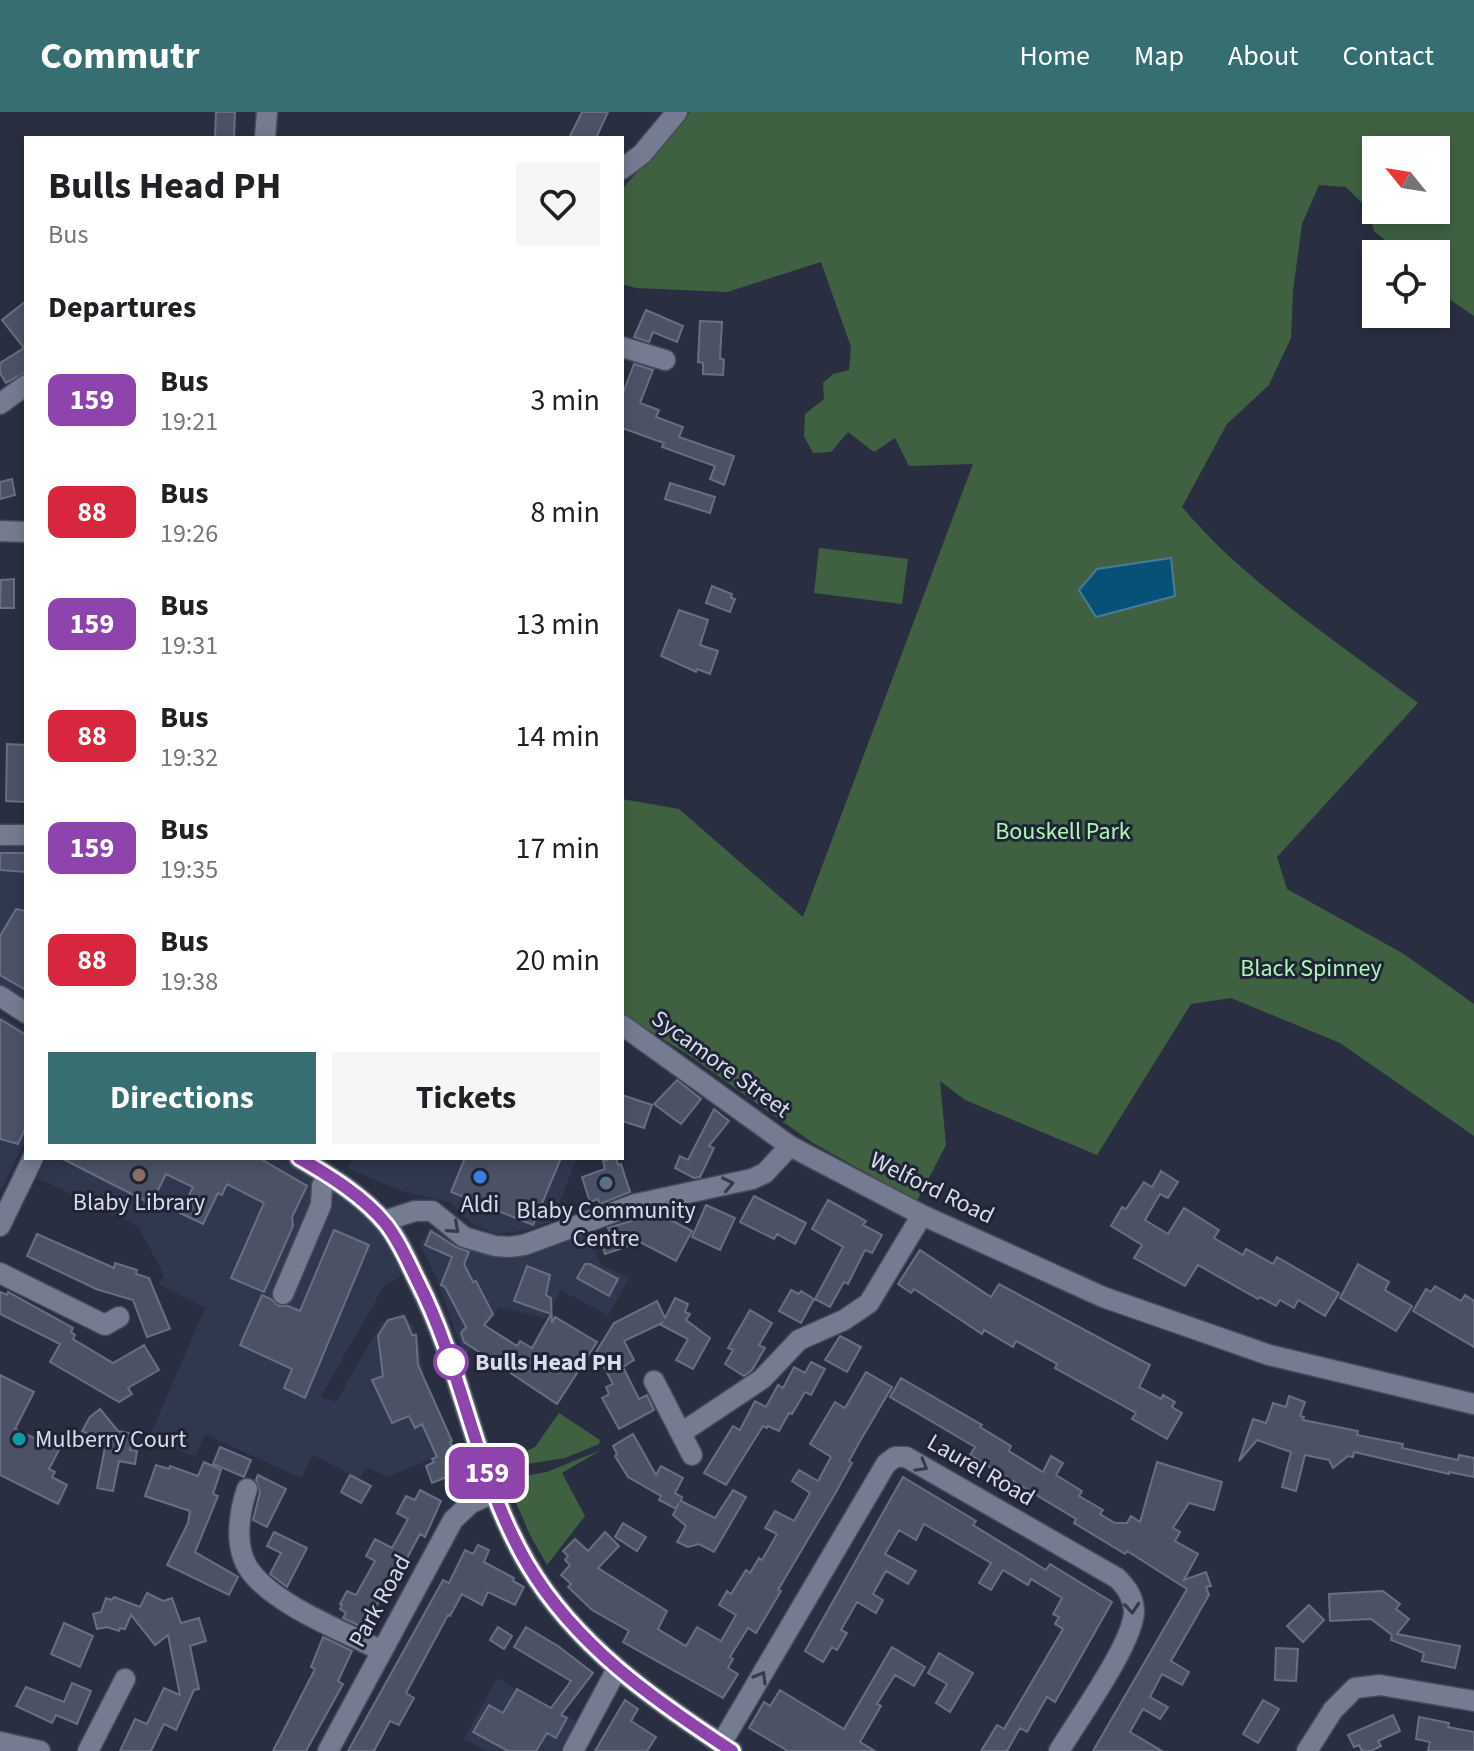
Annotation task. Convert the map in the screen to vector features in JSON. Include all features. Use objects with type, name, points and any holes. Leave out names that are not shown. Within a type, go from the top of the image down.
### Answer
[{"type":"street","points":[[265,136],[267,112]]},
{"type":"street","points":[[624,168],[642,154],[677,112]]},
{"type":"street","points":[[624,348],[665,360]]},
{"type":"street","points":[[0,404],[24,386]]},
{"type":"street","points":[[0,531],[24,532]]},
{"type":"street","points":[[0,835],[24,835]]},
{"type":"street","points":[[0,996],[24,1012]]},
{"type":"street","name":"Sycamore Street","points":[[624,1026],[790,1146]]},
{"type":"street","points":[[384,1221],[415,1211],[432,1211],[464,1237],[495,1246],[524,1245],[622,1208],[752,1179],[765,1173],[790,1146]]},
{"type":"street","name":"Welford Road","points":[[790,1146],[922,1215],[1103,1297],[1256,1351],[1474,1404]]},
{"type":"street","points":[[0,1226],[32,1160]]},
{"type":"street","points":[[302,1160],[336,1180],[384,1221],[398,1240],[434,1312],[494,1493],[526,1562],[548,1598],[575,1631],[617,1669],[727,1748]]},
{"type":"street","points":[[283,1294],[321,1205],[322,1186]]},
{"type":"street","points":[[681,1433],[762,1379],[799,1340],[844,1320],[869,1303],[922,1215]]},
{"type":"street","points":[[0,1273],[105,1325],[119,1317]]},
{"type":"street","points":[[654,1381],[692,1455]]},
{"type":"street","name":"Laurel Road","points":[[727,1748],[886,1464],[895,1457],[906,1457],[1117,1578],[1128,1589],[1134,1610],[1128,1636],[1059,1751]]},
{"type":"street","points":[[247,1489],[239,1511],[241,1544],[249,1571],[282,1600],[382,1651]]},
{"type":"street","name":"Park Road","points":[[328,1751],[453,1520],[471,1503],[494,1493]]},
{"type":"street","points":[[573,1751],[617,1669]]},
{"type":"street","points":[[88,1751],[125,1679]]},
{"type":"street","points":[[1307,1751],[1333,1710],[1355,1688],[1380,1685],[1474,1701]]},
{"type":"street","points":[[0,1742],[40,1751]]},
{"type":"shaded area","points":[[0,843],[24,843],[24,1001],[0,986]]},
{"type":"shaded area","points":[[0,1015],[24,1030],[24,1144],[0,1191]]},
{"type":"shaded area","points":[[46,1160],[284,1160],[332,1190],[361,1211],[384,1239],[402,1272],[384,1286],[321,1396],[336,1402],[382,1322],[403,1313],[417,1332],[425,1383],[455,1449],[387,1477],[367,1467],[359,1479],[313,1455],[301,1478],[205,1434],[195,1457],[149,1438],[205,1308],[159,1284],[164,1275],[138,1226],[37,1178]]},
{"type":"shaded area","points":[[352,1160],[576,1160],[552,1221],[531,1229],[497,1234],[472,1224],[449,1202],[398,1190],[348,1168]]},
{"type":"shaded area","points":[[430,1227],[470,1249],[510,1259],[541,1251],[584,1227],[601,1265],[629,1278],[608,1316],[561,1290],[544,1319],[499,1306],[465,1357],[436,1277],[420,1245]]},
{"type":"shaded area","points":[[497,1678],[576,1721],[560,1751],[487,1751],[464,1739]]},
{"type":"green space","points":[[690,112],[1474,112],[1474,316],[1450,300],[1450,240],[1385,240],[1374,231],[1372,224],[1450,224],[1450,136],[1362,136],[1362,203],[1346,187],[1319,185],[1302,224],[1293,291],[1291,338],[1269,385],[1227,424],[1182,507],[1207,535],[1264,587],[1418,703],[1277,857],[1287,889],[1404,954],[1474,1004],[1474,1136],[1340,1043],[1231,998],[1191,1004],[1097,1155],[965,1100],[940,1081],[946,1145],[917,1201],[813,1143],[687,1054],[624,1015],[624,799],[679,809],[803,917],[973,464],[909,466],[895,438],[874,452],[848,432],[831,452],[813,453],[804,436],[805,414],[824,399],[823,383],[833,374],[849,370],[851,347],[821,262],[727,292],[636,288],[624,285],[624,187]]},
{"type":"green space","points":[[819,548],[908,559],[902,604],[814,593]]},
{"type":"green space","points":[[559,1413],[600,1440],[599,1444],[565,1458],[502,1468],[500,1463],[535,1447]]},
{"type":"green space","points":[[601,1450],[562,1473],[585,1516],[547,1565],[530,1535],[506,1479],[547,1472]]},
{"type":"water","points":[[1171,558],[1175,596],[1096,617],[1079,590],[1097,569]]},
{"type":"building","points":[[216,112],[235,112],[234,136],[215,136]]},
{"type":"building","points":[[582,112],[608,112],[597,136],[570,136]]},
{"type":"building","points":[[24,303],[24,348],[2,320]]},
{"type":"building","points":[[646,310],[683,326],[677,342],[653,332],[649,342],[634,337]]},
{"type":"building","points":[[700,321],[722,322],[720,358],[724,360],[723,375],[703,374],[703,363],[698,362]]},
{"type":"building","points":[[24,348],[24,373],[6,383],[0,373],[0,363]]},
{"type":"building","points":[[634,364],[653,370],[640,403],[659,410],[656,417],[683,427],[679,437],[734,456],[724,485],[710,479],[715,466],[662,447],[664,443],[624,429],[624,391]]},
{"type":"building","points":[[12,479],[15,495],[0,499],[0,482]]},
{"type":"building","points":[[670,483],[715,497],[710,513],[665,499]]},
{"type":"building","points":[[14,579],[14,608],[0,608],[1,580]]},
{"type":"building","points":[[712,586],[732,594],[731,598],[735,599],[730,612],[706,603]]},
{"type":"building","points":[[679,610],[708,620],[700,645],[718,651],[710,674],[697,669],[696,672],[661,656]]},
{"type":"building","points":[[7,744],[24,745],[24,802],[6,801]]},
{"type":"building","points":[[0,853],[24,853],[24,872],[0,870]]},
{"type":"building","points":[[16,909],[24,911],[24,989],[0,975],[0,936]]},
{"type":"building","points":[[0,1019],[24,1034],[24,1131],[18,1144],[0,1139]]},
{"type":"building","points":[[677,1080],[701,1099],[681,1124],[654,1104]]},
{"type":"building","points":[[624,1096],[652,1105],[644,1128],[624,1122]]},
{"type":"building","points":[[714,1109],[729,1121],[709,1146],[714,1148],[700,1177],[694,1178],[675,1168],[680,1156],[688,1160]]},
{"type":"building","points":[[65,1160],[262,1160],[307,1186],[264,1292],[231,1278],[264,1203],[227,1184],[222,1195],[218,1193],[203,1224],[180,1213],[193,1187],[166,1174],[151,1204]]},
{"type":"building","points":[[464,1160],[560,1160],[533,1225],[451,1192]]},
{"type":"building","name":"Blaby Community Centre","points":[[617,1160],[618,1165],[621,1164],[630,1192],[600,1204],[598,1199],[590,1202],[582,1177],[605,1169],[603,1161]]},
{"type":"building","points":[[1161,1171],[1178,1182],[1168,1198],[1160,1194],[1145,1220],[1168,1234],[1184,1208],[1219,1230],[1214,1238],[1243,1255],[1246,1249],[1273,1264],[1277,1257],[1339,1293],[1325,1316],[1298,1300],[1294,1308],[1280,1300],[1276,1306],[1260,1297],[1258,1299],[1198,1265],[1185,1286],[1134,1258],[1142,1245],[1111,1226],[1122,1207],[1126,1209],[1144,1182],[1152,1187]]},
{"type":"building","points":[[754,1196],[806,1223],[795,1244],[777,1234],[774,1239],[740,1222]]},
{"type":"building","points":[[828,1200],[866,1221],[863,1225],[882,1235],[872,1253],[865,1250],[848,1284],[844,1282],[830,1307],[815,1299],[843,1247],[812,1229]]},
{"type":"building","points":[[706,1205],[735,1218],[720,1250],[692,1237]]},
{"type":"building","points":[[657,1213],[692,1231],[676,1261],[640,1242],[605,1254],[601,1241],[611,1238],[608,1228]]},
{"type":"building","points":[[334,1230],[369,1245],[305,1398],[284,1388],[292,1369],[240,1345],[262,1295],[279,1306],[300,1311]]},
{"type":"building","points":[[431,1231],[469,1252],[464,1264],[493,1314],[484,1325],[517,1346],[520,1341],[532,1348],[551,1314],[514,1301],[527,1266],[550,1275],[546,1295],[551,1298],[552,1323],[555,1317],[597,1342],[557,1404],[464,1342],[461,1333],[466,1327],[445,1287],[441,1285],[452,1257],[425,1245]]},
{"type":"building","points":[[37,1234],[114,1268],[115,1263],[137,1270],[136,1274],[149,1278],[170,1329],[147,1337],[133,1300],[96,1289],[27,1256]]},
{"type":"building","points":[[920,1250],[991,1297],[999,1284],[1150,1365],[1139,1387],[1161,1399],[1163,1395],[1175,1402],[1172,1407],[1182,1413],[1167,1439],[1132,1419],[1136,1413],[1055,1368],[1057,1364],[1016,1341],[1013,1347],[984,1330],[982,1334],[914,1289],[911,1293],[898,1284]]},
{"type":"building","points":[[585,1264],[618,1279],[609,1296],[577,1278]]},
{"type":"building","points":[[1358,1264],[1389,1282],[1385,1290],[1412,1306],[1396,1331],[1340,1298]]},
{"type":"building","points":[[1435,1286],[1461,1301],[1465,1295],[1474,1301],[1474,1347],[1413,1311],[1426,1289],[1431,1292]]},
{"type":"building","points":[[791,1290],[799,1294],[801,1291],[814,1299],[801,1323],[779,1311]]},
{"type":"building","points":[[0,1292],[7,1295],[8,1292],[73,1328],[73,1339],[113,1363],[144,1345],[159,1370],[128,1388],[132,1394],[119,1402],[50,1362],[60,1344],[0,1314]]},
{"type":"building","points":[[675,1298],[688,1304],[685,1312],[690,1314],[686,1320],[710,1338],[693,1369],[676,1360],[688,1339],[662,1323],[624,1341],[634,1360],[623,1367],[639,1399],[647,1395],[654,1410],[619,1429],[602,1398],[609,1394],[606,1387],[613,1384],[596,1352],[614,1323],[657,1301],[665,1318]]},
{"type":"building","points":[[750,1310],[772,1323],[759,1345],[765,1348],[752,1370],[744,1376],[725,1364],[733,1350],[728,1348]]},
{"type":"building","points":[[404,1316],[412,1335],[416,1335],[418,1365],[462,1471],[432,1483],[426,1466],[437,1457],[422,1424],[415,1428],[409,1416],[392,1423],[372,1380],[383,1376],[378,1336],[388,1320]]},
{"type":"building","points":[[840,1336],[861,1347],[847,1372],[825,1360]]},
{"type":"building","points":[[811,1362],[825,1369],[811,1395],[805,1392],[779,1431],[763,1426],[726,1485],[704,1473],[733,1426],[740,1430],[755,1401],[766,1407],[778,1385],[783,1388],[794,1367],[805,1373]]},
{"type":"building","points":[[866,1372],[892,1387],[756,1633],[748,1628],[730,1657],[733,1659],[728,1668],[738,1674],[723,1698],[623,1642],[629,1631],[592,1610],[568,1587],[571,1584],[561,1575],[570,1565],[563,1551],[575,1539],[588,1551],[605,1532],[619,1546],[598,1568],[667,1611],[658,1629],[686,1646],[697,1627],[721,1641],[736,1615],[719,1605],[727,1591],[731,1594],[746,1570],[750,1573],[759,1558],[762,1560],[777,1534],[765,1528],[775,1511],[794,1521],[810,1493],[792,1481],[799,1470],[818,1481],[831,1457],[810,1444],[835,1402],[845,1408]]},
{"type":"building","name":"Mulberry Court","points":[[0,1375],[34,1392],[15,1429],[59,1450],[49,1469],[55,1472],[52,1477],[67,1485],[58,1504],[0,1475]]},
{"type":"building","points":[[901,1378],[982,1425],[980,1427],[1011,1446],[1009,1451],[1043,1472],[1051,1456],[1063,1463],[1056,1475],[1082,1491],[1079,1496],[1103,1510],[1100,1514],[1115,1523],[1127,1523],[1131,1516],[1140,1522],[1157,1462],[1222,1482],[1214,1510],[1189,1503],[1173,1528],[1180,1532],[1175,1541],[1198,1554],[1184,1580],[1206,1572],[1211,1586],[1206,1587],[1209,1595],[1171,1661],[1189,1672],[1182,1685],[1162,1674],[1150,1697],[1168,1707],[1160,1719],[1143,1709],[1130,1732],[1162,1751],[1093,1751],[1187,1589],[1127,1551],[1125,1554],[1074,1523],[1076,1519],[970,1455],[975,1447],[890,1397]]},
{"type":"building","points":[[1289,1396],[1305,1402],[1300,1416],[1304,1417],[1303,1420],[1358,1431],[1357,1435],[1403,1444],[1402,1448],[1458,1460],[1459,1455],[1474,1458],[1474,1477],[1354,1452],[1353,1457],[1348,1456],[1333,1468],[1329,1460],[1305,1455],[1296,1491],[1282,1487],[1291,1452],[1257,1440],[1239,1461],[1253,1419],[1266,1423],[1273,1403],[1286,1407]]},
{"type":"building","points":[[100,1409],[118,1431],[133,1434],[130,1450],[137,1451],[135,1464],[119,1461],[113,1491],[97,1488],[106,1442],[82,1431],[90,1417]]},
{"type":"building","points":[[633,1434],[656,1475],[661,1466],[683,1478],[675,1493],[682,1497],[681,1501],[715,1518],[733,1490],[746,1497],[714,1552],[699,1544],[688,1547],[677,1542],[686,1526],[673,1515],[676,1509],[659,1500],[661,1496],[628,1477],[615,1456],[613,1446]]},
{"type":"building","points":[[220,1447],[251,1460],[244,1477],[213,1464]]},
{"type":"building","points":[[204,1462],[221,1470],[213,1494],[218,1496],[195,1552],[238,1577],[229,1595],[167,1565],[188,1523],[190,1511],[145,1496],[156,1465],[169,1469],[170,1466],[198,1476]]},
{"type":"building","points":[[258,1475],[286,1489],[267,1527],[253,1520],[260,1492],[256,1480]]},
{"type":"building","points":[[350,1475],[371,1486],[361,1503],[341,1492]]},
{"type":"building","points":[[903,1477],[976,1521],[973,1525],[1046,1570],[1050,1564],[1112,1602],[1055,1702],[1047,1697],[1027,1732],[1020,1728],[1007,1751],[981,1751],[997,1725],[1004,1729],[1063,1629],[1055,1624],[1059,1617],[1053,1614],[1062,1598],[1031,1579],[1028,1585],[1003,1570],[991,1590],[979,1583],[991,1563],[924,1524],[916,1540],[899,1530],[885,1554],[916,1571],[908,1584],[886,1571],[873,1594],[883,1600],[876,1613],[857,1602],[841,1630],[847,1633],[837,1650],[832,1647],[823,1662],[805,1651]]},
{"type":"building","points":[[420,1490],[441,1501],[425,1537],[420,1534],[364,1628],[343,1618],[346,1613],[340,1609],[340,1604],[347,1591],[356,1595],[375,1561],[366,1556],[375,1539],[392,1548],[408,1519],[397,1513],[406,1496],[415,1500]]},
{"type":"building","points":[[623,1523],[646,1537],[637,1551],[615,1537]]},
{"type":"building","points":[[274,1532],[307,1548],[287,1587],[270,1574],[281,1553],[267,1546]]},
{"type":"building","points":[[478,1545],[489,1550],[484,1562],[524,1587],[515,1605],[488,1592],[482,1605],[462,1594],[406,1693],[414,1698],[399,1725],[390,1721],[374,1751],[348,1751],[443,1580],[449,1583],[465,1550],[473,1554]]},
{"type":"building","points":[[1383,1591],[1400,1604],[1396,1609],[1409,1619],[1397,1634],[1460,1646],[1455,1668],[1422,1661],[1424,1653],[1391,1640],[1392,1635],[1371,1619],[1330,1621],[1329,1594]]},
{"type":"building","points":[[147,1593],[163,1601],[172,1598],[181,1623],[199,1618],[206,1641],[190,1646],[199,1689],[194,1690],[176,1730],[164,1724],[151,1751],[120,1751],[135,1719],[147,1724],[164,1688],[180,1695],[168,1635],[155,1645],[131,1615],[125,1629],[97,1629],[93,1614],[101,1612],[106,1598],[112,1600],[114,1597],[140,1607]]},
{"type":"building","points":[[1309,1605],[1324,1620],[1303,1642],[1287,1626]]},
{"type":"building","points":[[64,1623],[93,1636],[80,1667],[51,1654]]},
{"type":"building","points":[[498,1627],[512,1636],[504,1649],[490,1640]]},
{"type":"building","points":[[526,1627],[558,1646],[593,1673],[561,1715],[567,1718],[556,1738],[547,1733],[536,1751],[508,1751],[473,1732],[489,1705],[503,1713],[517,1689],[551,1708],[571,1681],[514,1647]]},
{"type":"building","points":[[323,1637],[352,1651],[338,1681],[343,1684],[306,1751],[273,1751],[315,1669],[311,1667]]},
{"type":"building","points":[[892,1647],[925,1667],[914,1686],[895,1675],[877,1704],[881,1706],[860,1742],[875,1751],[788,1751],[749,1728],[764,1702],[770,1706],[780,1690],[844,1729]]},
{"type":"building","points":[[1276,1648],[1298,1649],[1296,1681],[1275,1680]]},
{"type":"building","points":[[939,1653],[973,1673],[950,1712],[936,1703],[947,1684],[928,1673]]},
{"type":"building","points":[[72,1683],[91,1691],[77,1724],[56,1715],[52,1723],[16,1706],[26,1687],[64,1702]]},
{"type":"building","points":[[625,1700],[638,1709],[631,1721],[656,1737],[647,1751],[595,1751]]},
{"type":"building","points":[[1263,1700],[1279,1709],[1258,1743],[1243,1734]]},
{"type":"building","points":[[1393,1715],[1400,1731],[1378,1741],[1381,1746],[1371,1751],[1362,1751],[1359,1745],[1354,1747],[1348,1735]]},
{"type":"building","points":[[1419,1717],[1474,1732],[1474,1751],[1428,1751],[1430,1742],[1416,1739]]},
{"type":"bus line","name":"159","points":[[302,1160],[342,1184],[384,1221],[398,1240],[434,1312],[494,1493],[526,1562],[548,1598],[575,1631],[617,1669],[732,1751]]},
{"type":"place","name":"Blaby Library","points":[[139,1175]]},
{"type":"place","name":"Aldi","points":[[480,1177]]},
{"type":"place","name":"Blaby Community Centre","points":[[606,1183]]},
{"type":"place","name":"Bulls Head PH","points":[[451,1362]]},
{"type":"place","name":"Mulberry Court","points":[[19,1439]]},
{"type":"park label","name":"Bouskell Park","points":[[1063,831]]},
{"type":"park label","name":"Black Spinney","points":[[1311,968]]}]
